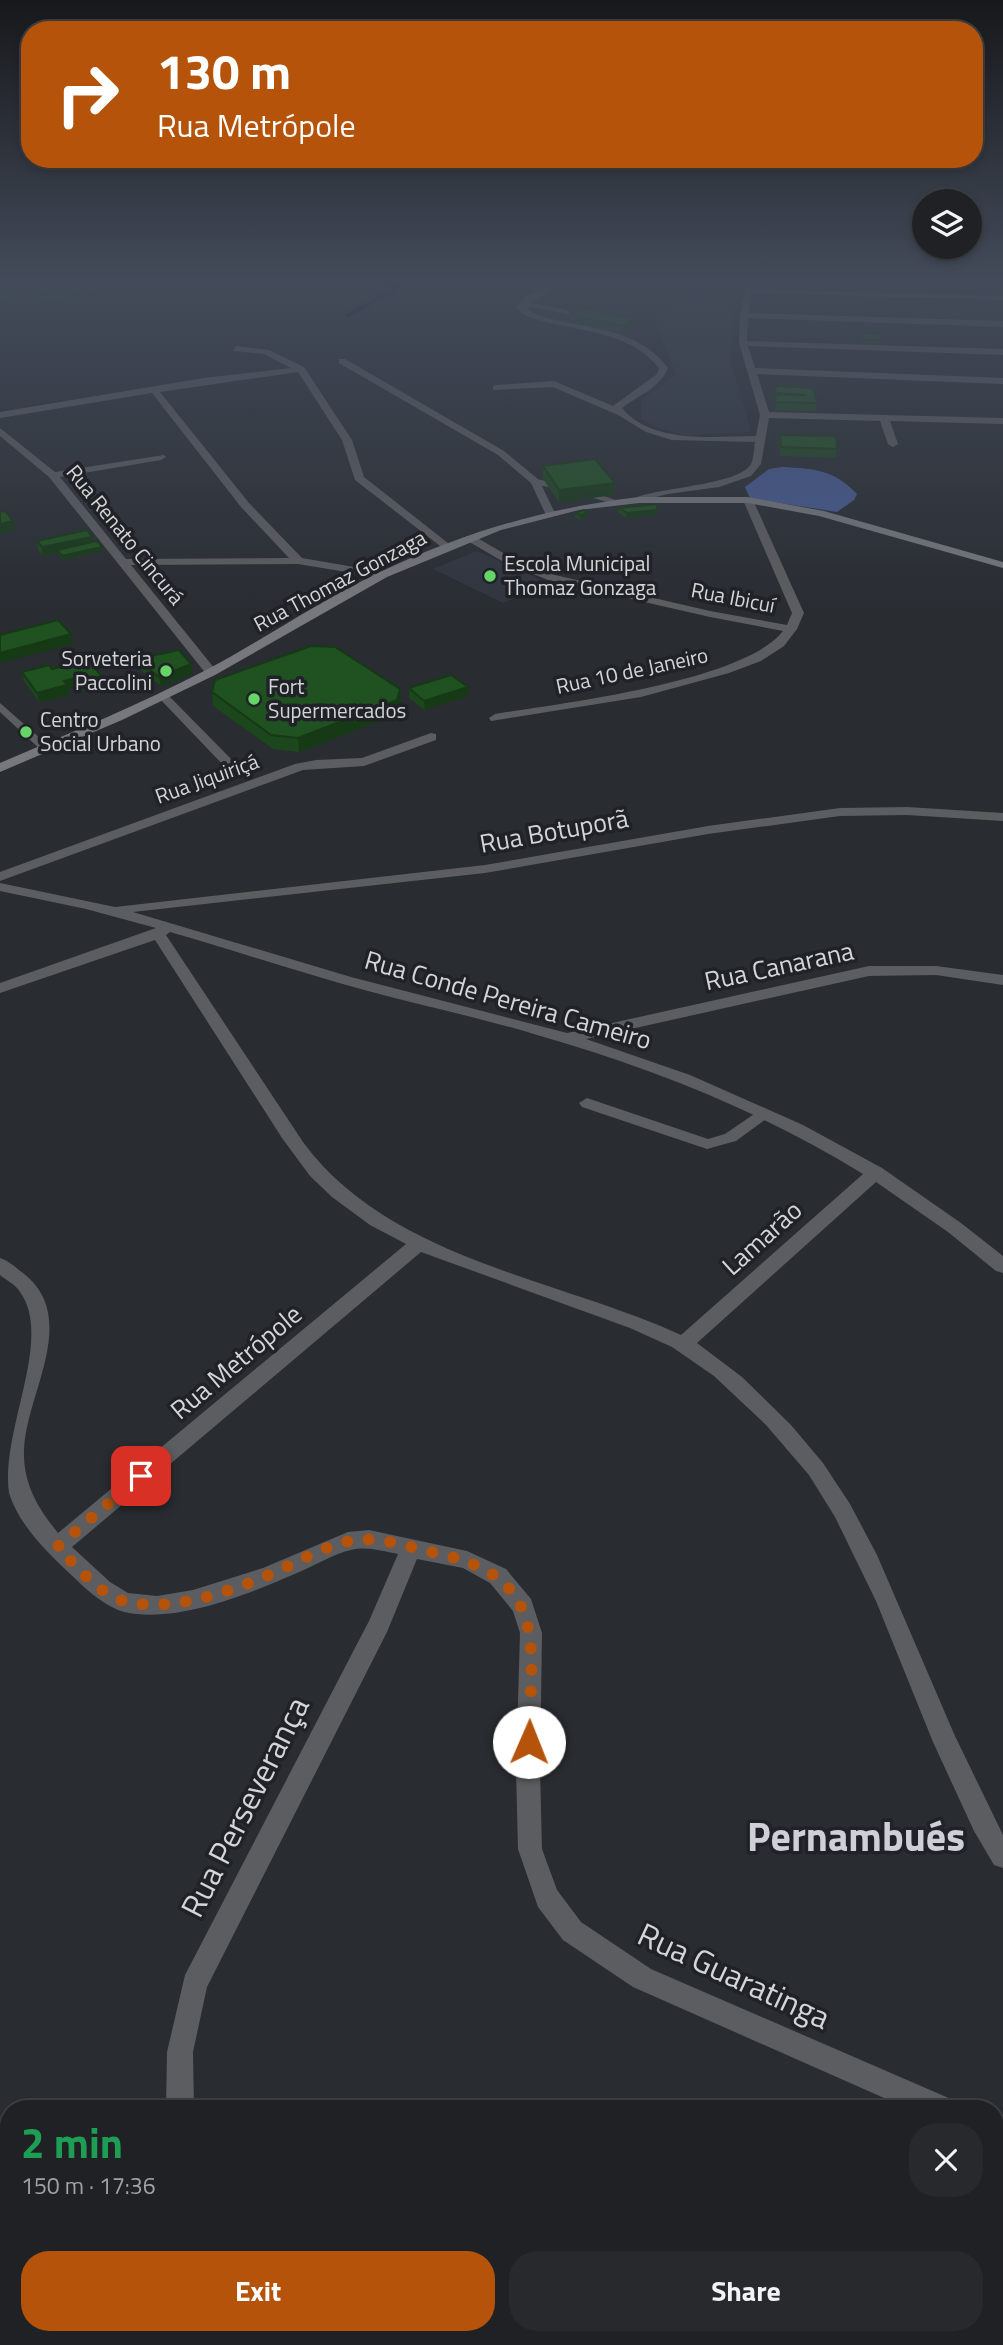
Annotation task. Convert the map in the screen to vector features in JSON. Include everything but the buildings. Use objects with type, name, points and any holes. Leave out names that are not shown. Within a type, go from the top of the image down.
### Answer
[{"type":"main road","name":"Rua Thomaz Gonzaga","points":[[0,768],[211,672],[383,575],[470,538],[550,513],[639,500],[748,499],[820,513],[1003,565]]},
{"type":"street","points":[[315,390],[347,440],[359,478],[447,547]]},
{"type":"street","points":[[396,390],[501,453],[535,482],[550,513]]},
{"type":"street","points":[[569,390],[621,413],[649,430],[675,438],[762,439]]},
{"type":"street","points":[[621,413],[617,407],[638,390]]},
{"type":"street","points":[[639,500],[672,488],[738,479],[753,470],[762,439],[765,415],[757,390]]},
{"type":"street","points":[[0,415],[155,391],[245,505],[298,561]]},
{"type":"street","points":[[765,415],[1003,421]]},
{"type":"street","points":[[884,418],[893,444]]},
{"type":"street","name":"Rua Renato Cincurá","points":[[0,431],[53,475],[211,672]]},
{"type":"street","points":[[53,475],[162,457]]},
{"type":"street","points":[[748,499],[798,613],[791,629]]},
{"type":"street","name":"Rua Ibicuí","points":[[470,538],[506,559],[552,578],[710,614],[791,629]]},
{"type":"street","points":[[121,562],[298,561],[383,575]]},
{"type":"street","name":"Rua 10 de Janeiro","points":[[495,718],[674,685],[757,658],[780,643],[791,629]]},
{"type":"street","name":"Rua Jiquiriçá","points":[[0,877],[300,767],[364,762],[431,737]]},
{"type":"street","name":"Rua Botuporã","points":[[114,910],[485,869],[708,830],[840,812],[907,811],[1003,817]]},
{"type":"street","name":"Rua Conde Pereira Cameiro","points":[[0,887],[114,910],[162,931],[567,1038],[664,1073],[765,1114],[876,1172],[919,1199],[1003,1266]]},
{"type":"street","points":[[0,988],[162,931],[302,1154],[335,1191],[373,1219],[417,1245],[621,1315],[683,1344],[738,1385],[777,1423],[830,1488],[872,1568],[954,1763],[1003,1856]]},
{"type":"street","name":"Rua Canarana","points":[[567,1038],[869,971],[945,970],[1003,980]]},
{"type":"street","name":"Lamarão","points":[[683,1344],[876,1172]]},
{"type":"street","name":"Rua Metrópole","points":[[57,1547],[417,1245]]},
{"type":"street","name":"Rua Guaratinga","points":[[0,1265],[28,1287],[41,1319],[39,1344],[14,1450],[19,1492],[33,1518],[57,1547],[102,1589],[124,1602],[157,1606],[193,1601],[268,1576],[348,1541],[369,1539],[467,1560],[498,1576],[523,1606],[531,1633],[528,1769],[530,1849],[547,1898],[572,1931],[642,1978],[920,2100]]},
{"type":"street","name":"Rua Perseverança","points":[[180,2100],[180,2052],[194,1984],[379,1625],[411,1548]]},
{"type":"lane","points":[[535,482],[573,488],[616,502]]},
{"type":"lane","points":[[163,696],[230,765]]},
{"type":"lane","points":[[0,706],[46,749]]},
{"type":"lane","points":[[587,1103],[707,1144],[721,1143],[733,1138],[765,1114]]},
{"type":"shaded area","points":[[654,390],[739,390],[751,432],[685,435],[661,429],[641,419],[642,399]]},
{"type":"shaded area","points":[[782,467],[823,472],[840,480],[857,494],[854,500],[837,512],[750,498],[745,487],[769,469]]},
{"type":"shaded area","name":"Escola Municipal Thomaz Gonzaga","points":[[477,551],[548,583],[503,603],[433,569]]},
{"type":"place","name":"Escola Municipal Thomaz Gonzaga","points":[[490,576]]},
{"type":"place","name":"Sorveteria Paccolini","points":[[166,671]]},
{"type":"place","name":"Fort Supermercados","points":[[254,699]]},
{"type":"place","name":"Centro Social Urbano","points":[[26,732]]},
{"type":"district","name":"Pernambués","points":[[856,1837]]},
{"type":"route","points":[[141,1476],[57,1547],[102,1589],[124,1602],[157,1606],[193,1601],[268,1576],[348,1541],[369,1539],[467,1560],[498,1576],[523,1606],[531,1633],[529,1742]]}]
